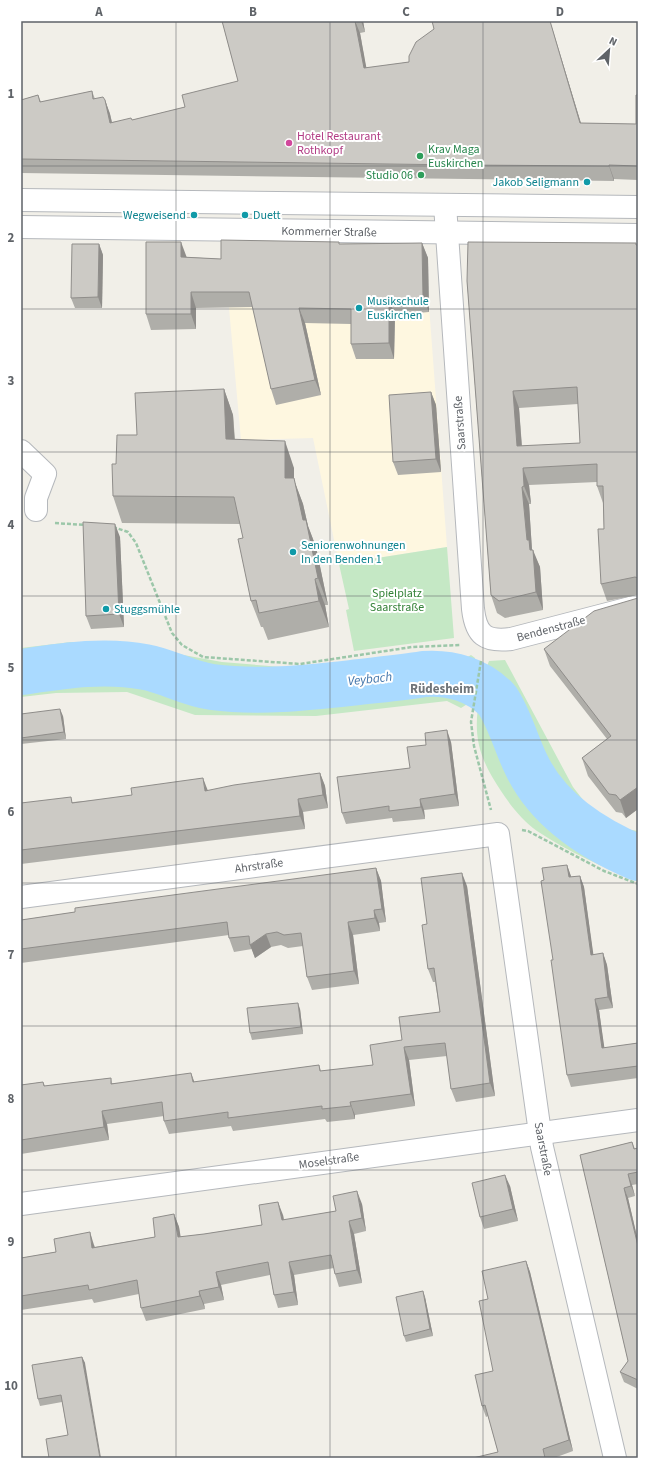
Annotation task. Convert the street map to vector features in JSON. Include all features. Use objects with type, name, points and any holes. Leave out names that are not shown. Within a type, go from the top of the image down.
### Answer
[{"type":"street","points":[[21,200],[638,207]]},
{"type":"street","name":"Saarstraße","points":[[445,205],[474,609],[477,629],[486,638]]},
{"type":"street","name":"Kommerner Straße","points":[[21,228],[638,234]]},
{"type":"street","points":[[21,451],[45,474],[36,498],[43,516]]},
{"type":"street","name":"Bendenstraße","points":[[486,638],[500,640],[511,639],[638,606]]},
{"type":"street","name":"Saarstraße","points":[[498,834],[539,1133],[615,1458]]},
{"type":"street","name":"Ahrstraße","points":[[21,897],[498,834]]},
{"type":"street","name":"Moselstraße","points":[[21,1204],[638,1120]]},
{"type":"path","points":[[43,516],[87,525]]},
{"type":"path","points":[[109,527],[124,530],[132,536],[172,633],[182,645],[203,657],[300,664],[412,646],[455,646],[486,638]]},
{"type":"path","points":[[482,660],[479,670],[471,722],[474,746],[498,834]]},
{"type":"path","points":[[528,831],[604,871],[638,884]]},
{"type":"shaded area","points":[[394,258],[428,258],[428,292],[447,547],[339,564],[313,438],[241,440],[227,286]]},
{"type":"green space","name":"Spielplatz Saarstraße","points":[[447,547],[454,638],[354,651],[346,610],[349,609],[339,564]]},
{"type":"green space","points":[[71,642],[130,642],[178,654],[222,662],[305,669],[414,653],[466,658],[471,655],[475,658],[475,668],[469,703],[461,708],[447,701],[316,716],[195,715],[127,692],[56,693],[21,697],[21,648]]},
{"type":"green space","points":[[505,660],[573,787],[587,805],[626,829],[638,831],[638,882],[599,865],[549,839],[537,831],[522,818],[493,779],[487,768],[479,746],[477,735],[478,710],[483,678],[489,661]]},
{"type":"building","points":[[222,21],[355,21],[364,68],[409,62],[409,56],[416,42],[434,29],[432,21],[550,21],[580,123],[636,124],[636,95],[638,95],[638,166],[21,159],[21,100],[38,95],[40,102],[92,91],[93,99],[103,97],[105,100],[110,123],[131,118],[132,120],[185,107],[182,95],[238,81]]},
{"type":"building","points":[[221,240],[339,242],[339,244],[422,243],[423,297],[389,300],[389,343],[351,344],[351,309],[299,308],[315,380],[271,389],[249,292],[191,292],[191,314],[146,314],[146,242],[181,242],[181,257],[221,259]]},
{"type":"building","points":[[468,242],[636,243],[636,245],[638,245],[638,578],[635,577],[601,584],[598,529],[604,529],[603,486],[597,486],[597,464],[523,468],[524,486],[522,487],[527,540],[529,540],[530,550],[533,550],[536,592],[499,601],[491,595],[467,281]],"holes":[[[577,387],[580,443],[517,446],[513,391]]]},
{"type":"building","points":[[72,244],[99,244],[98,297],[71,298]]},
{"type":"building","points":[[224,389],[226,439],[285,441],[285,478],[294,478],[303,520],[306,520],[318,578],[315,579],[319,601],[259,613],[256,600],[251,601],[238,539],[243,538],[234,497],[113,496],[112,464],[116,464],[117,435],[137,435],[135,393]]},
{"type":"building","points":[[431,392],[436,459],[393,462],[389,395]]},
{"type":"building","points":[[83,522],[115,524],[119,614],[86,616]]},
{"type":"building","points":[[638,598],[638,787],[620,800],[616,795],[609,794],[582,758],[611,736],[544,649],[594,611]]},
{"type":"building","points":[[60,709],[64,732],[21,738],[21,714]]},
{"type":"building","points":[[447,730],[455,794],[420,799],[421,807],[389,811],[389,806],[342,813],[337,777],[410,768],[407,747],[426,745],[425,733]]},
{"type":"building","points":[[320,773],[323,795],[298,799],[300,816],[21,850],[21,803],[71,797],[72,803],[132,795],[131,788],[203,778],[205,791],[234,785]]},
{"type":"building","points":[[567,865],[569,877],[580,876],[591,955],[603,953],[608,997],[595,999],[602,1048],[638,1043],[638,1066],[567,1075],[551,960],[553,960],[541,881],[544,880],[542,868]]},
{"type":"building","points":[[376,868],[382,909],[374,910],[375,918],[348,922],[354,971],[307,977],[301,933],[284,935],[277,932],[266,934],[250,945],[249,936],[229,938],[227,922],[21,949],[21,920],[75,912],[75,908]]},
{"type":"building","points":[[462,873],[490,1083],[451,1089],[445,1043],[404,1047],[411,1094],[350,1102],[351,1106],[322,1109],[322,1106],[228,1118],[228,1112],[164,1121],[162,1102],[102,1111],[104,1127],[21,1140],[21,1085],[43,1082],[44,1086],[111,1078],[111,1084],[191,1073],[193,1082],[319,1065],[320,1071],[373,1065],[370,1045],[402,1040],[399,1017],[440,1012],[434,968],[428,969],[422,925],[427,924],[421,878]]},
{"type":"building","points":[[298,1003],[301,1027],[250,1033],[247,1008]]},
{"type":"building","points":[[632,1142],[634,1149],[638,1148],[638,1172],[628,1174],[631,1186],[624,1188],[638,1246],[638,1380],[620,1372],[628,1361],[580,1155]]},
{"type":"building","points":[[505,1175],[513,1209],[480,1217],[472,1183]]},
{"type":"building","points":[[357,1191],[362,1218],[349,1221],[357,1270],[335,1274],[331,1255],[289,1262],[294,1292],[274,1295],[268,1262],[216,1272],[219,1287],[199,1291],[200,1296],[141,1308],[137,1280],[89,1290],[88,1285],[21,1296],[21,1258],[56,1252],[54,1239],[90,1232],[92,1248],[155,1237],[153,1218],[174,1214],[178,1237],[262,1225],[259,1205],[278,1202],[282,1220],[336,1211],[333,1196]]},
{"type":"building","points":[[526,1261],[569,1440],[543,1449],[545,1458],[473,1458],[498,1452],[485,1405],[482,1406],[475,1375],[493,1371],[479,1301],[488,1299],[482,1271]]},
{"type":"building","points":[[423,1291],[430,1329],[404,1336],[396,1297]]},
{"type":"building","points":[[82,1357],[100,1458],[49,1458],[46,1439],[68,1435],[61,1395],[38,1399],[32,1365]]},
{"type":"waterway","name":"Veybach","points":[[21,672],[98,663],[129,665],[162,671],[186,680],[212,687],[247,690],[316,687],[424,674],[444,674],[464,679],[481,687],[497,700],[506,715],[522,756],[535,780],[559,809],[573,821],[604,842],[638,858]]},
{"type":"place","name":"Hotel Restaurant Rothkopf","points":[[289,143]]},
{"type":"place","name":"Krav Maga Euskirchen","points":[[420,156]]},
{"type":"place","name":"Studio 06","points":[[421,175]]},
{"type":"place","name":"Jakob Seligmann","points":[[587,182]]},
{"type":"place","name":"Wegweisend","points":[[194,215]]},
{"type":"place","name":"Duett","points":[[245,215]]},
{"type":"place","name":"Musikschule Euskirchen","points":[[359,308]]},
{"type":"place","name":"Seniorenwohnungen In den Benden 1","points":[[293,552]]},
{"type":"place","name":"Stuggsmühle","points":[[106,609]]},
{"type":"district","name":"Rüdesheim","points":[[442,689]]}]
